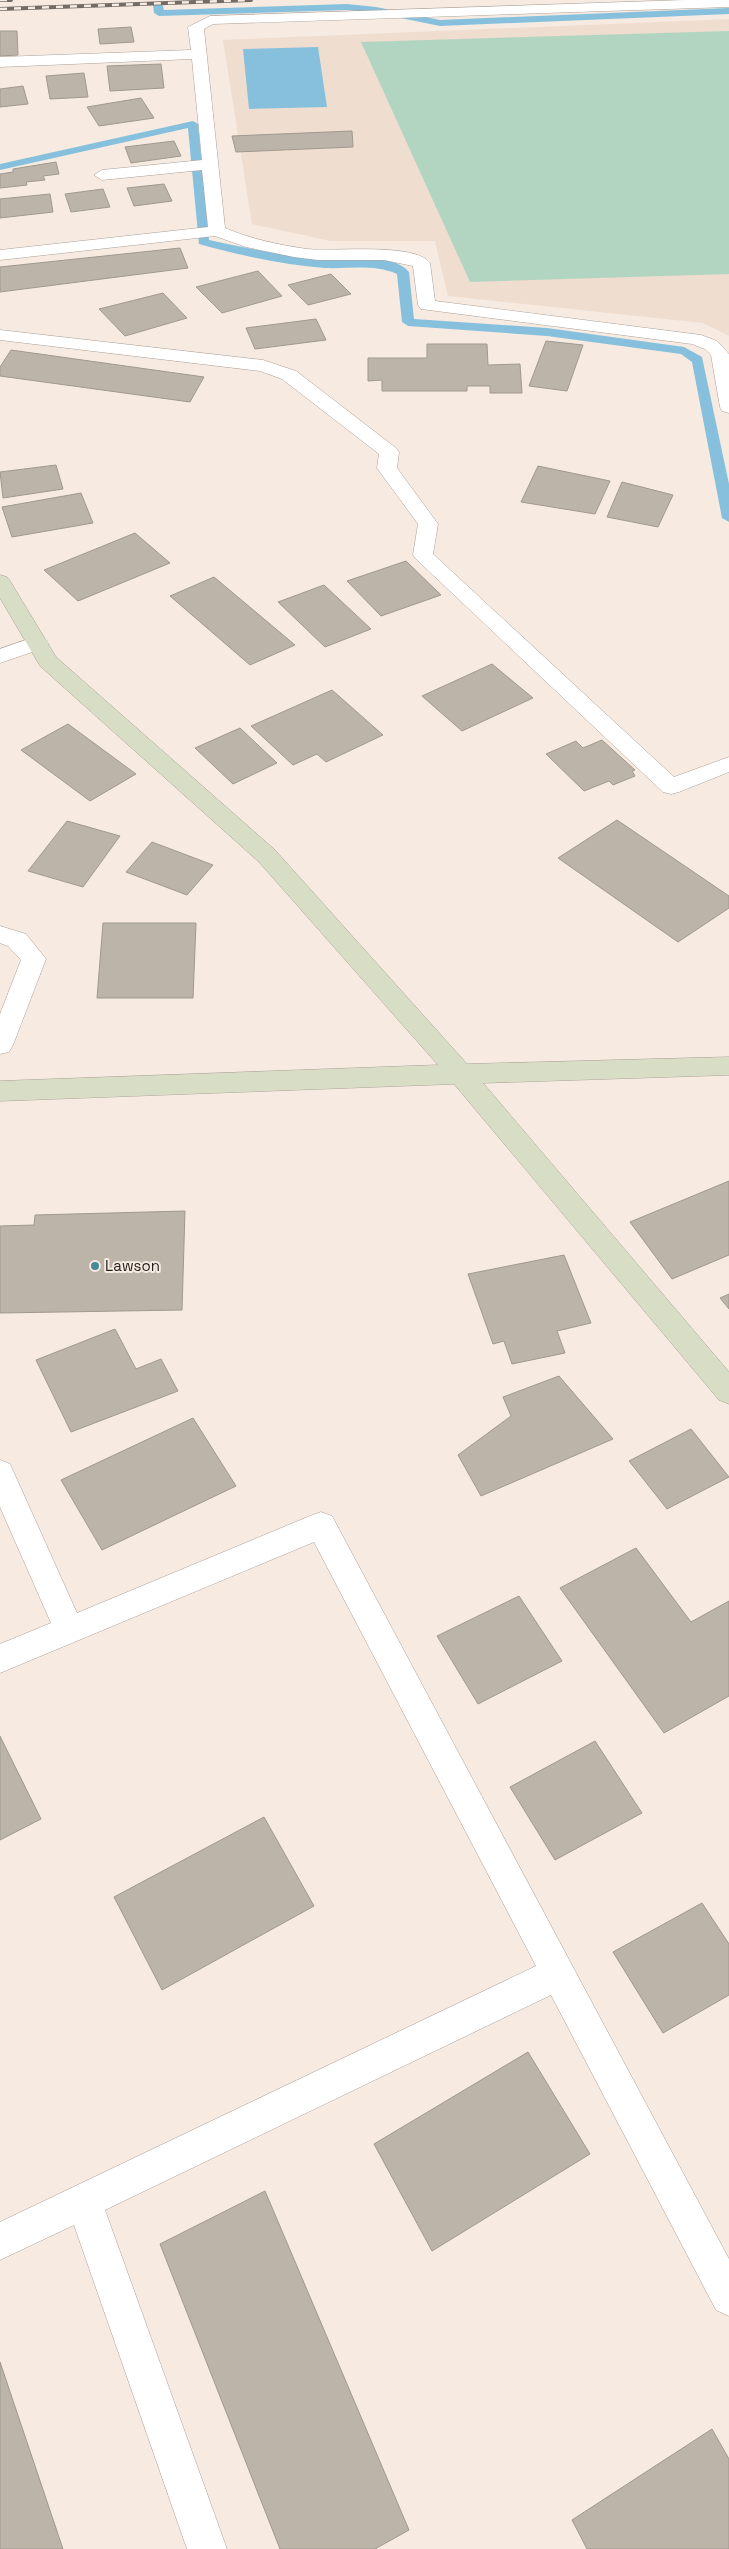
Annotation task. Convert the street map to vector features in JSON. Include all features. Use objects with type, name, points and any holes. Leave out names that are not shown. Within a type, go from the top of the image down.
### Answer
[{"type":"street","points":[[217,231],[208,164],[196,27],[210,20],[729,3]]},
{"type":"street","points":[[0,62],[198,54]]},
{"type":"street","points":[[102,175],[208,164]]},
{"type":"street","points":[[0,255],[217,231],[234,240],[316,255],[406,256],[421,263],[427,305],[695,339],[711,345],[720,354],[729,407]]},
{"type":"street","points":[[0,335],[262,366],[289,375],[389,452],[388,468],[428,524],[423,555],[672,787],[729,764]]},
{"type":"street","points":[[0,582],[48,661],[267,856],[461,1074],[729,1392]]},
{"type":"street","points":[[0,656],[37,643]]},
{"type":"street","points":[[0,934],[17,940],[34,959],[0,1045]]},
{"type":"street","points":[[0,1091],[729,1066]]},
{"type":"street","points":[[0,1473],[69,1630]]},
{"type":"street","points":[[0,1659],[321,1525],[729,2296]]},
{"type":"street","points":[[0,2241],[558,1973]]},
{"type":"street","points":[[84,2201],[207,2549]]},
{"type":"shaded area","points":[[729,19],[729,336],[703,323],[448,296],[435,241],[331,241],[252,224],[223,40]]},
{"type":"green space","points":[[729,31],[729,274],[470,282],[361,42]]},
{"type":"water","points":[[318,47],[327,107],[249,109],[243,49]]},
{"type":"building","points":[[131,27],[134,42],[100,44],[98,29]]},
{"type":"building","points":[[0,31],[17,31],[18,55],[0,56]]},
{"type":"building","points":[[161,64],[164,88],[110,91],[107,66]]},
{"type":"building","points":[[84,73],[88,97],[50,99],[46,76]]},
{"type":"building","points":[[23,86],[28,104],[0,107],[0,89]]},
{"type":"building","points":[[141,98],[154,118],[99,126],[87,107]]},
{"type":"building","points":[[352,131],[353,147],[236,152],[232,136]]},
{"type":"building","points":[[174,141],[181,156],[131,163],[125,147]]},
{"type":"building","points":[[56,162],[59,174],[43,176],[45,180],[26,182],[27,185],[0,188],[0,174],[13,172],[13,169]]},
{"type":"building","points":[[164,184],[172,201],[134,206],[127,188]]},
{"type":"building","points":[[103,189],[110,207],[71,212],[65,194]]},
{"type":"building","points":[[50,194],[53,212],[0,218],[0,199]]},
{"type":"building","points":[[180,248],[188,268],[0,292],[0,267]]},
{"type":"building","points":[[258,271],[282,296],[222,313],[196,287]]},
{"type":"building","points":[[331,274],[351,294],[308,305],[288,285]]},
{"type":"building","points":[[163,293],[187,318],[125,336],[99,309]]},
{"type":"building","points":[[316,319],[326,340],[255,349],[246,328]]},
{"type":"building","points":[[546,341],[583,345],[567,391],[529,386]]},
{"type":"building","points":[[427,344],[487,344],[488,365],[520,364],[522,393],[490,393],[490,386],[467,386],[467,391],[382,391],[382,380],[368,381],[368,358],[427,358]]},
{"type":"building","points":[[11,350],[204,377],[190,402],[0,376],[0,367]]},
{"type":"building","points":[[56,465],[63,489],[3,498],[0,472]]},
{"type":"building","points":[[538,466],[610,481],[595,514],[521,502]]},
{"type":"building","points":[[622,482],[673,495],[658,527],[607,517]]},
{"type":"building","points":[[81,493],[93,523],[12,537],[2,507]]},
{"type":"building","points":[[135,533],[170,563],[78,601],[44,570]]},
{"type":"building","points":[[406,561],[441,595],[381,616],[347,581]]},
{"type":"building","points":[[214,577],[295,645],[250,665],[170,596]]},
{"type":"building","points":[[324,585],[371,629],[325,647],[278,602]]},
{"type":"building","points":[[492,664],[533,698],[462,731],[422,696]]},
{"type":"building","points":[[332,690],[383,735],[326,762],[317,754],[293,765],[251,726]]},
{"type":"building","points":[[68,724],[136,774],[90,801],[21,750]]},
{"type":"building","points":[[240,728],[277,763],[233,784],[195,748]]},
{"type":"building","points":[[602,740],[635,770],[632,771],[635,776],[613,785],[609,781],[584,791],[546,754],[576,741],[583,748]]},
{"type":"building","points":[[617,820],[729,896],[729,908],[678,942],[558,858]]},
{"type":"building","points":[[67,821],[120,836],[83,887],[28,871]]},
{"type":"building","points":[[152,842],[213,865],[187,895],[126,872]]},
{"type":"building","points":[[103,923],[196,923],[193,998],[97,998]]},
{"type":"building","points":[[729,1181],[729,1255],[672,1279],[630,1222]]},
{"type":"building","points":[[185,1211],[182,1310],[0,1313],[0,1226],[34,1225],[35,1215]]},
{"type":"building","points":[[564,1255],[591,1323],[557,1331],[565,1353],[512,1364],[504,1341],[493,1344],[468,1274]]},
{"type":"building","points":[[729,1294],[729,1309],[720,1298]]},
{"type":"building","points":[[115,1329],[136,1369],[161,1359],[178,1391],[71,1432],[36,1360]]},
{"type":"building","points":[[559,1376],[613,1439],[481,1496],[458,1455],[511,1416],[503,1397]]},
{"type":"building","points":[[193,1418],[236,1486],[102,1550],[61,1480]]},
{"type":"building","points":[[691,1429],[729,1477],[667,1509],[629,1461]]},
{"type":"building","points":[[636,1548],[691,1622],[729,1601],[729,1696],[664,1733],[560,1588]]},
{"type":"building","points":[[519,1596],[562,1661],[478,1704],[437,1636]]},
{"type":"building","points":[[0,1736],[41,1819],[0,1840]]},
{"type":"building","points":[[595,1741],[642,1813],[555,1860],[510,1787]]},
{"type":"building","points":[[264,1817],[314,1906],[162,1990],[114,1897]]},
{"type":"building","points":[[702,1903],[729,1944],[729,1995],[663,2033],[613,1952]]},
{"type":"building","points":[[528,2052],[590,2154],[432,2251],[374,2144]]},
{"type":"building","points":[[265,2191],[409,2530],[375,2549],[280,2549],[160,2244]]},
{"type":"building","points":[[0,2362],[63,2549],[0,2549]]},
{"type":"building","points":[[712,2429],[729,2459],[729,2549],[587,2549],[572,2520]]},
{"type":"waterway","points":[[158,5],[159,13],[347,7],[376,10],[440,23],[729,11]]},
{"type":"waterway","points":[[0,167],[193,124],[203,242],[264,255],[324,264],[385,264],[403,272],[408,322],[547,332],[684,351],[698,360],[729,518]]},
{"type":"railway","points":[[0,0],[11,0]]},
{"type":"railway","points":[[0,9],[251,0]]},
{"type":"place","name":"Lawson","points":[[95,1266]]}]
